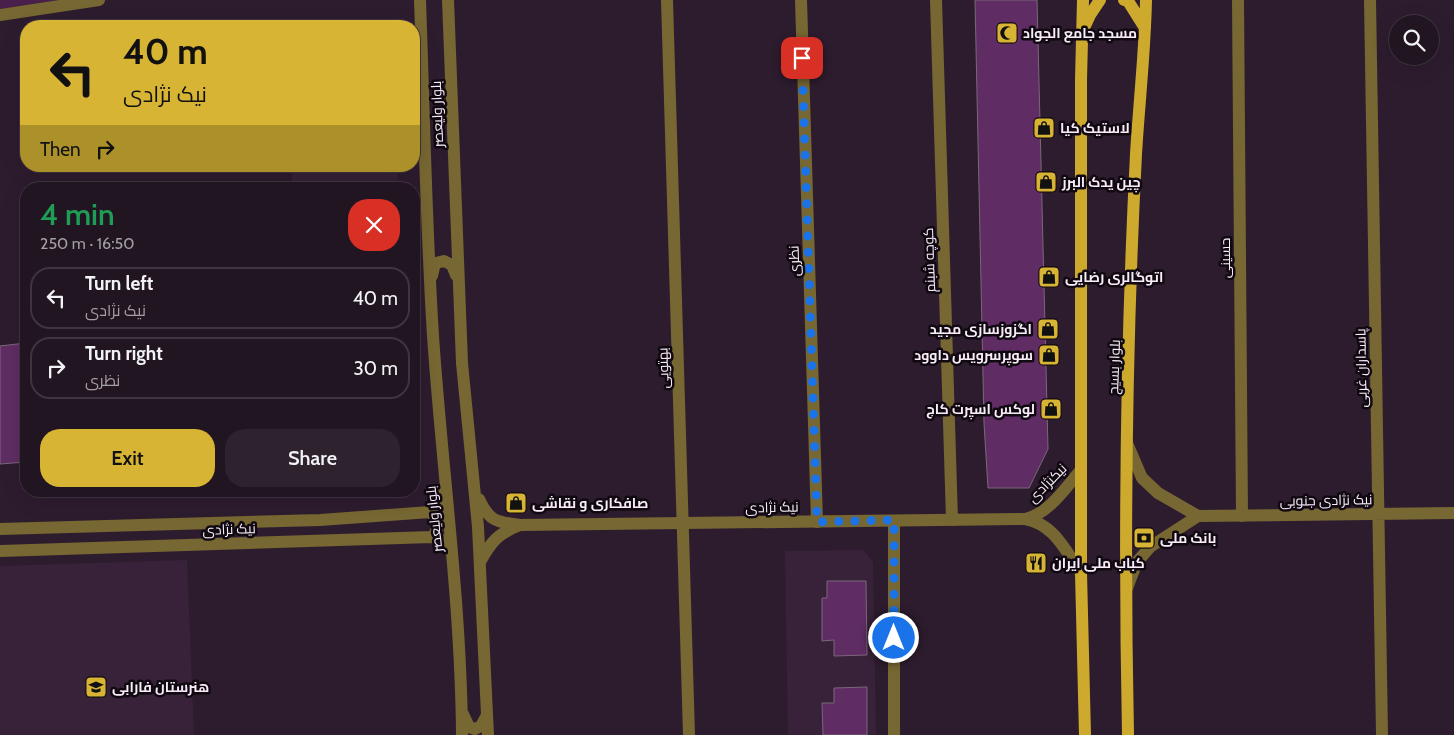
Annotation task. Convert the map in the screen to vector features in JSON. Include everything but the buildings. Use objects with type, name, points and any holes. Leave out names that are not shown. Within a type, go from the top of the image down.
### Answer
[{"type":"main road","points":[[1083,0],[1081,573],[1085,735]]},
{"type":"main road","points":[[1082,33],[1090,15],[1100,0]]},
{"type":"main road","points":[[1124,0],[1128,1],[1146,28]]},
{"type":"main road","name":"بلوار بسیج","points":[[1128,735],[1126,440],[1136,154],[1146,28],[1146,0]]},
{"type":"street","points":[[0,14],[99,0]]},
{"type":"street","name":"بلوار ولیعصر","points":[[420,0],[428,237],[445,489],[452,553],[462,735]]},
{"type":"street","name":"بلوار ولیعصر","points":[[448,0],[462,363],[478,528],[488,735]]},
{"type":"street","name":"بهتویی","points":[[667,0],[689,735]]},
{"type":"street","name":"نظری","points":[[800,0],[817,522]]},
{"type":"street","name":"کوچه شبنم","points":[[936,0],[952,520]]},
{"type":"street","name":"حسینی","points":[[1238,0],[1242,516]]},
{"type":"street","name":"پاسداران غربی","points":[[1370,0],[1382,735]]},
{"type":"street","points":[[428,237],[434,252],[442,254],[451,252],[457,238]]},
{"type":"street","points":[[431,282],[434,267],[436,263],[441,261],[452,265],[458,280]]},
{"type":"street","points":[[1126,440],[1142,478],[1158,493],[1198,516]]},
{"type":"street","name":"نیکنژادی","points":[[1025,519],[1034,517],[1057,498],[1081,470]]},
{"type":"street","points":[[432,537],[437,532],[438,525],[436,518],[430,512],[439,502],[445,489]]},
{"type":"street","points":[[474,490],[486,513],[495,520],[520,526]]},
{"type":"street","name":"نیک نژادی","points":[[0,529],[320,520],[430,512]]},
{"type":"street","name":"نیک نژادی جنوبی","points":[[1198,516],[1454,513]]},
{"type":"street","points":[[1126,592],[1136,562],[1150,547],[1198,516]]},
{"type":"street","name":"نیک نژادی","points":[[520,526],[1025,519]]},
{"type":"street","name":"نیکنژادی","points":[[1025,519],[1036,521],[1049,529],[1081,573]]},
{"type":"street","points":[[320,520],[323,541]]},
{"type":"street","points":[[894,520],[894,735]]},
{"type":"street","points":[[480,562],[489,546],[498,536],[507,530],[520,526]]},
{"type":"street","points":[[59,527],[61,548]]},
{"type":"street","points":[[432,537],[440,539],[452,553]]},
{"type":"street","name":"نیک نژادی","points":[[0,550],[432,537]]},
{"type":"street","points":[[462,712],[469,727],[475,729],[481,726],[487,714]]},
{"type":"shaded area","points":[[0,0],[60,0],[0,9]]},
{"type":"shaded area","points":[[291,172],[397,172],[398,182],[292,182]]},
{"type":"shaded area","points":[[863,550],[873,562],[876,735],[788,735],[785,551]]},
{"type":"shaded area","name":"هنرستان فارابی","points":[[187,560],[194,735],[0,735],[0,566]]},
{"type":"place","name":"مسجد جامع الجواد","points":[[1007,33]]},
{"type":"place","name":"لاستیک کیا","points":[[1044,128]]},
{"type":"place","name":"چین یدک البرز","points":[[1046,182]]},
{"type":"place","name":"اتوگالری رضایی","points":[[1049,277]]},
{"type":"place","name":"اگزوزسازی مجید","points":[[1048,329]]},
{"type":"place","name":"سوپرسرویس داوود","points":[[1049,355]]},
{"type":"place","name":"لوکس اسپرت کاج","points":[[1051,409]]},
{"type":"place","name":"صافکاری و نقاشی","points":[[516,503]]},
{"type":"place","name":"بانک ملی","points":[[1144,538]]},
{"type":"place","name":"کباب ملی ایران","points":[[1036,563]]},
{"type":"place","name":"هنرستان فارابی","points":[[96,687]]},
{"type":"route","points":[[802,58],[817,522],[894,520],[894,638]]}]
